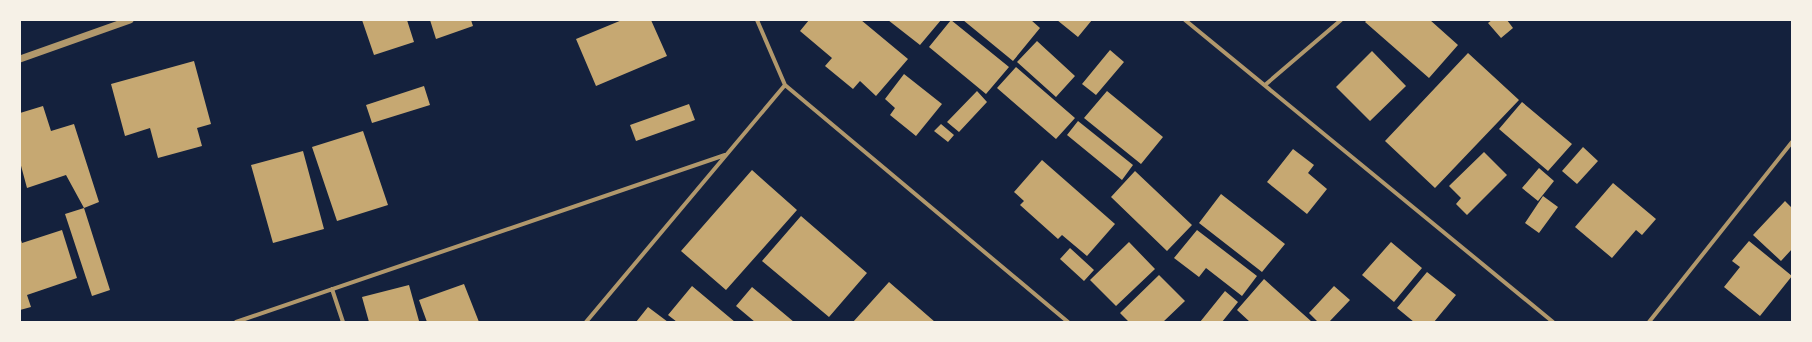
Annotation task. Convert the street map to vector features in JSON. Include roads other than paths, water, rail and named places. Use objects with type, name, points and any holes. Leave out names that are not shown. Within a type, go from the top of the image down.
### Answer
[{"type":"street","points":[[20,59],[130,20]]},
{"type":"street","points":[[757,20],[785,85],[1068,322]]},
{"type":"street","points":[[1185,20],[1553,322]]},
{"type":"street","points":[[1265,86],[1341,20]]},
{"type":"street","points":[[586,322],[785,85]]},
{"type":"street","points":[[1649,322],[1792,142]]},
{"type":"street","points":[[236,322],[725,155]]},
{"type":"street","points":[[332,289],[343,322]]}]
